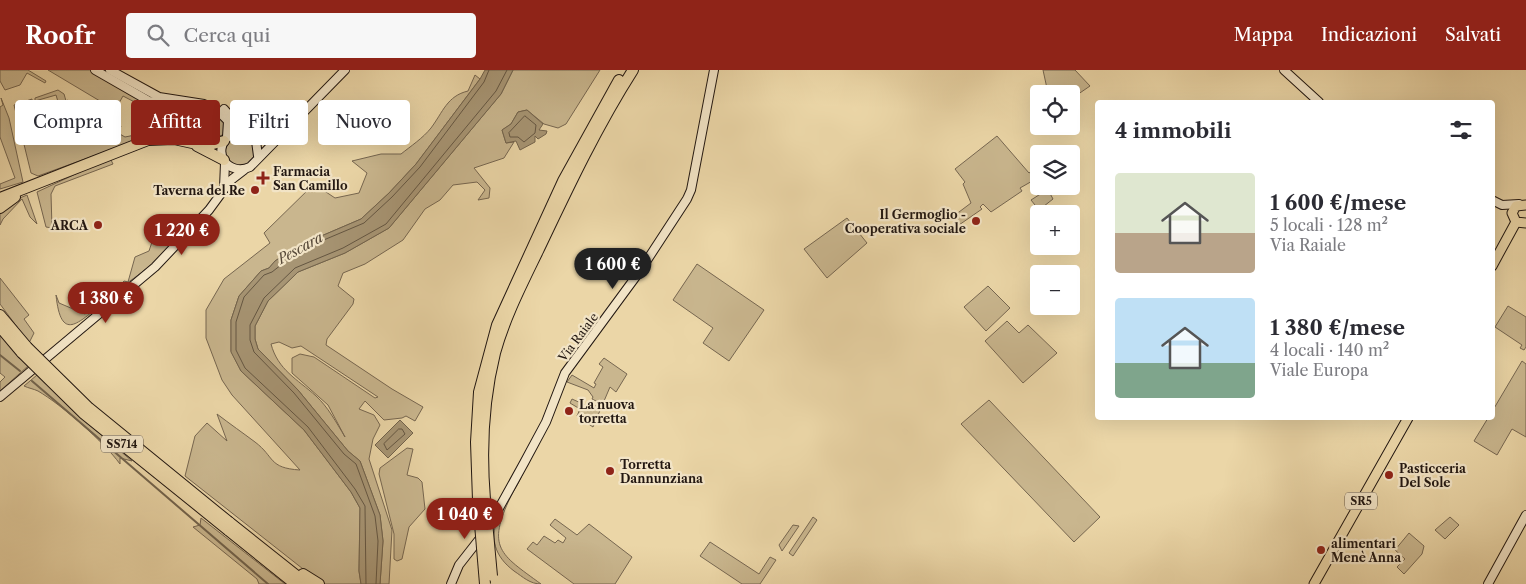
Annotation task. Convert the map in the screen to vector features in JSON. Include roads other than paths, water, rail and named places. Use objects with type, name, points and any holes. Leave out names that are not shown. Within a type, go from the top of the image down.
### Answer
[{"type":"highway","points":[[489,581],[481,500],[479,457],[480,392],[496,325],[563,181],[625,70]]},
{"type":"highway","points":[[479,457],[491,372],[508,317],[566,192],[633,70]]},
{"type":"highway","points":[[220,142],[226,139]]},
{"type":"highway","points":[[0,198],[135,145]]},
{"type":"highway","points":[[196,145],[213,145]]},
{"type":"highway","points":[[196,145],[224,162]]},
{"type":"highway","points":[[0,208],[35,184]]},
{"type":"highway","points":[[0,192],[22,189]]},
{"type":"highway","name":"SS714","points":[[0,315],[24,350]]},
{"type":"highway","name":"SS714","points":[[0,327],[84,413],[278,566],[307,584]]},
{"type":"highway","points":[[287,584],[279,577],[278,566],[289,564],[319,584]]},
{"type":"highway","name":"SS714","points":[[278,566],[295,584]]},
{"type":"main road","points":[[1495,260],[1514,221],[1512,210],[1524,205]]},
{"type":"main road","points":[[1514,221],[1526,223]]},
{"type":"main road","name":"SR5","points":[[1314,584],[1407,420]]},
{"type":"street","points":[[95,70],[149,101],[219,112],[228,121],[226,139],[221,150],[226,178],[223,190]]},
{"type":"street","points":[[110,70],[158,98],[220,107],[230,114]]},
{"type":"street","points":[[308,107],[344,70]]},
{"type":"street","name":"Via Raiale","points":[[451,584],[459,566],[488,528],[524,463],[546,422],[565,373],[635,278],[687,199],[691,190],[714,70]]},
{"type":"street","points":[[1284,70],[1317,100]]},
{"type":"street","points":[[226,139],[230,136]]},
{"type":"street","points":[[257,145],[258,156]]},
{"type":"street","points":[[0,398],[154,267],[199,222],[223,190],[244,170],[253,165],[258,156],[273,145]]},
{"type":"street","points":[[224,162],[232,168],[244,170]]},
{"type":"street","points":[[1495,202],[1502,205],[1514,221]]},
{"type":"street","points":[[1502,205],[1524,205]]},
{"type":"street","points":[[1488,584],[1526,515]]},
{"type":"water","name":"Pescara","points":[[485,70],[513,70],[501,94],[389,228],[345,253],[298,272],[268,301],[255,326],[255,339],[258,349],[298,390],[348,451],[360,461],[380,515],[383,541],[380,584],[361,584],[359,571],[360,508],[351,492],[304,430],[241,371],[231,352],[231,320],[239,296],[261,271],[269,268],[275,261],[298,246],[361,219],[389,193],[416,164]]},
{"type":"water","points":[[527,110],[543,124],[539,130],[547,131],[546,134],[538,139],[535,136],[535,142],[520,150],[516,141],[506,143],[502,130],[511,124],[518,112]]},
{"type":"water","points":[[400,420],[413,433],[388,458],[375,445]]},
{"type":"waterway","points":[[0,355],[20,371]]},
{"type":"waterway","points":[[32,381],[268,584]]},
{"type":"place","name":"Farmacia San Camillo","points":[[263,178]]},
{"type":"place","name":"Taverna del Re","points":[[255,190]]},
{"type":"place","name":"Il Germoglio - Cooperativa sociale","points":[[976,221]]},
{"type":"place","name":"ARCA","points":[[98,225]]},
{"type":"place","name":"La nuova torretta","points":[[569,411]]},
{"type":"place","name":"Torretta Dannunziana","points":[[610,471]]},
{"type":"place","name":"Pasticceria Del Sole","points":[[1389,475]]},
{"type":"place","name":"alimentari Menè Anna","points":[[1321,550]]}]
